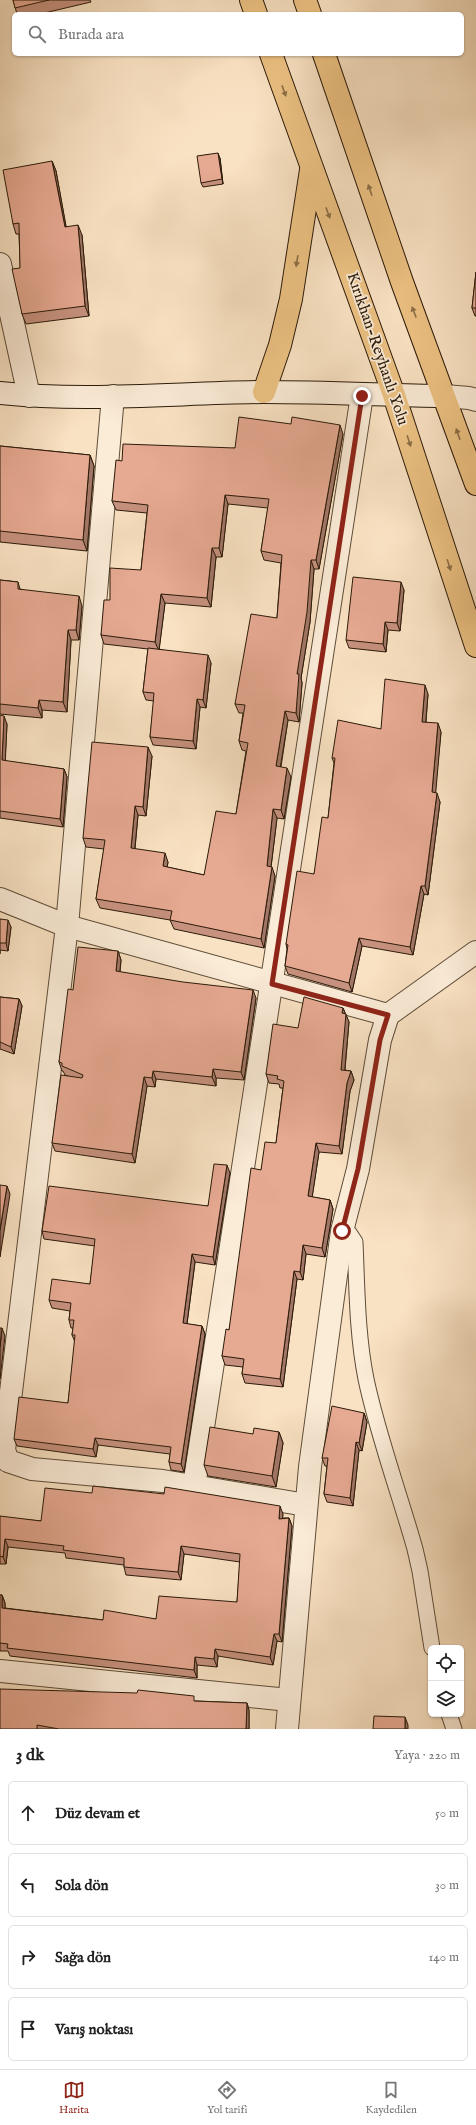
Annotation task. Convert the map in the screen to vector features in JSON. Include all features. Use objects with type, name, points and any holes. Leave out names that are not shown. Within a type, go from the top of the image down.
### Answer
[{"type":"highway","points":[[251,0],[255,12]]},
{"type":"highway","points":[[305,0],[309,12]]},
{"type":"highway","name":"Kırıkhan-Reyhanlı Yolu","points":[[272,56],[394,395],[476,646]]},
{"type":"highway","points":[[325,56],[402,282],[476,484]]},
{"type":"highway","points":[[264,392],[280,345],[291,298],[311,167]]},
{"type":"street","points":[[0,264],[29,396]]},
{"type":"street","points":[[0,393],[29,396],[112,396],[264,392],[362,396],[445,396],[476,400]]},
{"type":"street","points":[[112,396],[67,926],[4,1450],[8,1461],[32,1470],[163,1481],[306,1505]]},
{"type":"street","points":[[194,1486],[362,396]]},
{"type":"street","points":[[0,899],[67,926],[388,1015]]},
{"type":"street","points":[[287,1729],[310,1467],[342,1231],[358,1169],[380,1040],[388,1015],[476,952]]},
{"type":"street","points":[[0,1671],[289,1700]]},
{"type":"lane","points":[[342,1231],[349,1233],[355,1242],[359,1327],[366,1378],[415,1548],[432,1645]]},
{"type":"lane","points":[[450,1717],[454,1729]]},
{"type":"building","points":[[13,0],[49,0],[15,8]]},
{"type":"building","points":[[218,153],[222,179],[201,183],[197,156]]},
{"type":"building","points":[[52,161],[65,227],[78,225],[85,306],[22,314],[12,269],[20,268],[19,223],[13,224],[3,170]]},
{"type":"building","points":[[476,272],[476,308],[472,308]]},
{"type":"building","points":[[239,417],[291,424],[292,417],[340,425],[316,560],[311,560],[307,612],[297,674],[299,674],[296,713],[285,711],[276,766],[287,768],[281,810],[273,809],[267,866],[272,867],[261,939],[170,920],[172,911],[96,899],[105,840],[83,838],[92,742],[148,747],[143,807],[135,806],[131,848],[165,853],[163,866],[204,875],[216,811],[236,814],[248,743],[239,741],[245,705],[235,704],[251,614],[277,618],[282,555],[261,551],[269,499],[225,495],[219,548],[212,548],[207,598],[161,594],[155,642],[101,635],[104,600],[110,600],[110,568],[141,570],[148,505],[112,501],[116,460],[122,461],[123,444],[235,448]]},
{"type":"building","points":[[0,446],[90,455],[83,540],[0,531]]},
{"type":"building","points":[[353,577],[401,582],[397,623],[385,622],[383,644],[346,640]]},
{"type":"building","points":[[0,580],[18,582],[18,589],[79,596],[76,630],[68,630],[63,702],[39,700],[38,708],[0,704]]},
{"type":"building","points":[[148,648],[208,655],[203,700],[197,699],[193,741],[150,737],[154,693],[143,692]]},
{"type":"building","points":[[385,679],[425,685],[422,722],[438,723],[432,792],[437,793],[425,886],[421,886],[410,947],[359,938],[349,983],[285,966],[288,945],[286,944],[297,871],[314,874],[322,817],[328,818],[335,758],[332,758],[338,720],[381,729]]},
{"type":"building","points":[[0,715],[4,716],[2,760],[64,769],[60,819],[0,811]]},
{"type":"building","points":[[0,919],[8,920],[6,943],[0,943]]},
{"type":"building","points":[[78,947],[118,951],[116,971],[183,982],[253,990],[241,1072],[213,1069],[212,1077],[153,1071],[152,1078],[144,1077],[132,1154],[52,1143],[61,1075],[82,1078],[83,1075],[62,1066],[62,1063],[59,1062],[68,989],[73,990]]},
{"type":"building","points":[[0,997],[19,999],[11,1047],[0,1042]]},
{"type":"building","points":[[304,997],[343,1008],[342,1013],[346,1014],[341,1070],[351,1071],[347,1083],[339,1146],[316,1143],[308,1196],[330,1200],[322,1248],[303,1245],[300,1272],[294,1271],[280,1379],[242,1374],[244,1359],[222,1356],[226,1329],[229,1330],[251,1168],[261,1170],[265,1142],[276,1143],[284,1081],[277,1079],[278,1076],[266,1074],[273,1024],[298,1028]]},
{"type":"building","points":[[214,1164],[227,1165],[213,1257],[192,1254],[183,1323],[202,1326],[181,1464],[169,1462],[171,1447],[95,1438],[93,1449],[14,1439],[19,1397],[68,1403],[75,1335],[72,1335],[74,1320],[69,1320],[71,1303],[49,1300],[52,1279],[90,1284],[95,1239],[42,1231],[49,1186],[208,1206]]},
{"type":"building","points":[[0,1185],[7,1186],[0,1230]]},
{"type":"building","points":[[0,1328],[2,1328],[0,1347]]},
{"type":"building","points":[[332,1406],[364,1413],[359,1443],[356,1442],[350,1498],[324,1494],[328,1458],[322,1458]]},
{"type":"building","points":[[210,1427],[253,1434],[254,1428],[279,1432],[272,1476],[204,1465]]},
{"type":"building","points":[[93,1486],[164,1494],[165,1487],[280,1506],[279,1519],[289,1518],[279,1634],[274,1634],[270,1657],[215,1649],[214,1659],[195,1657],[194,1670],[7,1648],[8,1644],[0,1643],[0,1595],[2,1595],[2,1608],[103,1620],[104,1610],[156,1619],[159,1596],[237,1602],[240,1554],[181,1546],[178,1572],[124,1567],[124,1558],[63,1550],[64,1546],[5,1539],[3,1557],[0,1556],[0,1516],[41,1521],[45,1488],[92,1493]]},
{"type":"building","points":[[0,1689],[137,1693],[138,1690],[194,1696],[194,1701],[247,1703],[246,1729],[59,1729],[37,1725],[37,1729],[0,1729]]},
{"type":"building","points":[[374,1716],[405,1717],[405,1729],[373,1729]]},
{"type":"route","points":[[342,1231],[358,1169],[380,1040],[388,1015],[272,984],[362,396]]}]
